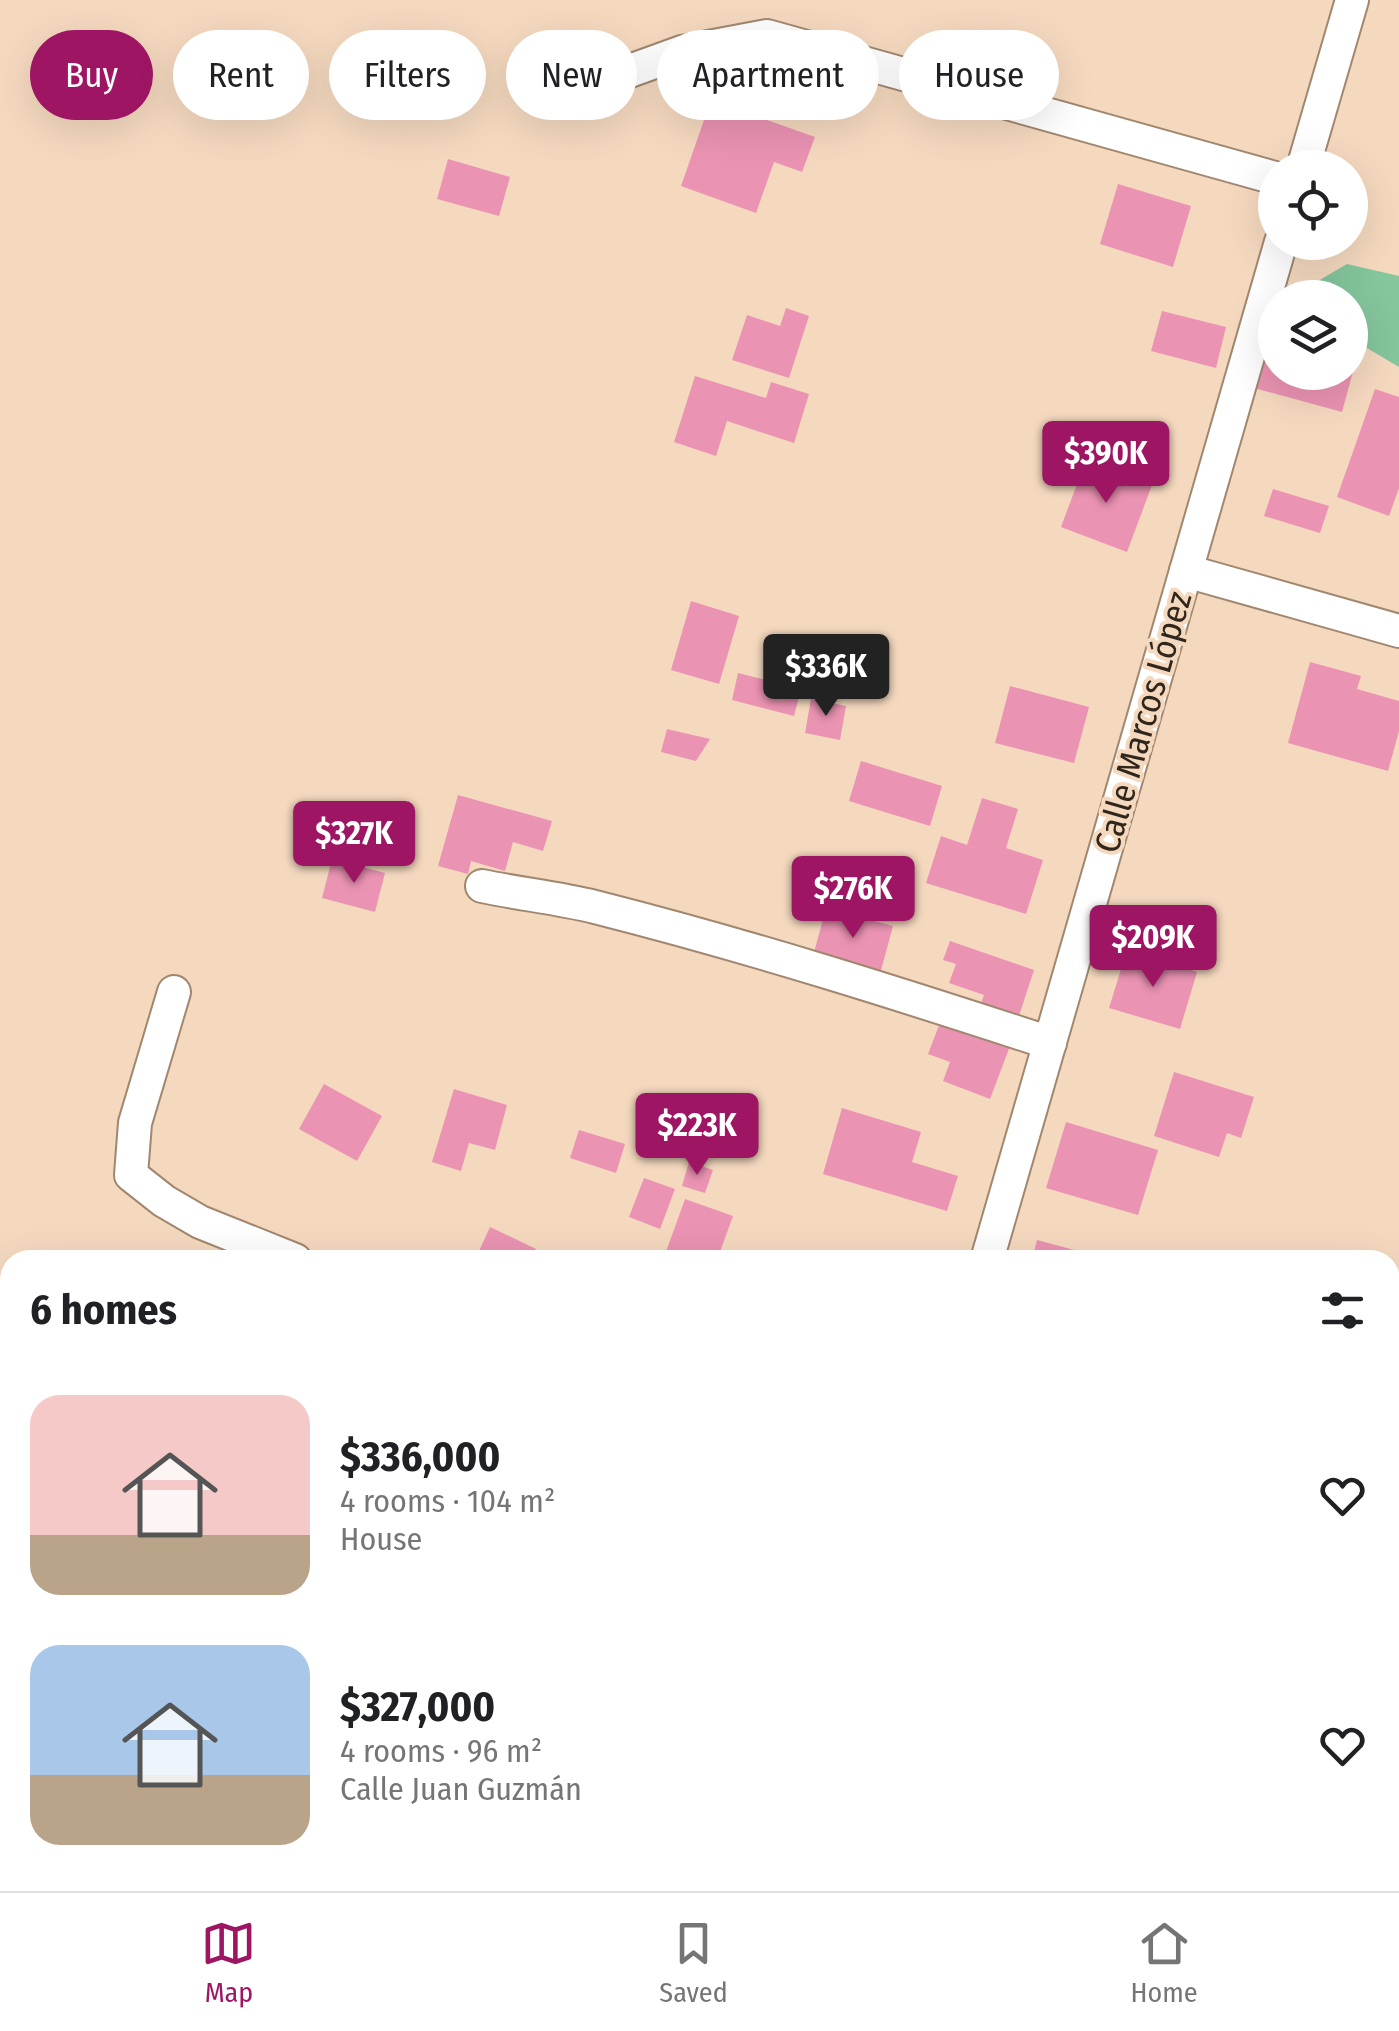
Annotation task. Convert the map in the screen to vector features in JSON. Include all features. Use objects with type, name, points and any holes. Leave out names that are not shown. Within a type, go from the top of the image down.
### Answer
[{"type":"street","points":[[1308,150],[1352,0]]},
{"type":"street","points":[[637,68],[682,52],[767,36],[1258,173]]},
{"type":"street","name":"Calle Marcos López","points":[[990,1250],[1277,260]]},
{"type":"street","points":[[1186,571],[1399,631]]},
{"type":"street","points":[[482,886],[629,916],[859,980],[1050,1043]]},
{"type":"street","points":[[174,992],[135,1123],[131,1175],[200,1222],[270,1250]]},
{"type":"green space","points":[[1347,264],[1399,276],[1399,367],[1368,349],[1368,280],[1320,280]]},
{"type":"building","points":[[704,120],[767,120],[815,137],[802,172],[774,162],[756,213],[681,186]]},
{"type":"building","points":[[448,159],[510,177],[499,216],[437,199]]},
{"type":"building","points":[[1118,184],[1191,206],[1173,267],[1100,244]]},
{"type":"building","points":[[786,308],[809,316],[789,378],[732,360],[747,315],[780,326]]},
{"type":"building","points":[[1162,311],[1226,327],[1216,368],[1151,351]]},
{"type":"building","points":[[695,376],[766,398],[771,382],[809,394],[794,443],[727,421],[716,456],[674,442]]},
{"type":"building","points":[[1375,389],[1399,397],[1399,488],[1389,516],[1337,497]]},
{"type":"building","points":[[1261,390],[1348,390],[1342,412]]},
{"type":"building","points":[[1086,460],[1152,485],[1127,552],[1061,527]]},
{"type":"building","points":[[1273,489],[1329,506],[1320,533],[1264,516]]},
{"type":"building","points":[[691,601],[739,616],[719,684],[671,670]]},
{"type":"building","points":[[1310,662],[1361,676],[1357,689],[1399,701],[1399,731],[1388,771],[1288,743]]},
{"type":"building","points":[[738,673],[801,689],[794,716],[732,700]]},
{"type":"building","points":[[1010,686],[1089,707],[1074,763],[995,743]]},
{"type":"building","points":[[811,699],[846,706],[840,740],[805,733]]},
{"type":"building","points":[[667,729],[710,739],[696,761],[661,752]]},
{"type":"building","points":[[861,761],[942,786],[930,826],[849,801]]},
{"type":"building","points":[[458,795],[552,821],[543,851],[513,842],[505,871],[471,861],[468,874],[438,866]]},
{"type":"building","points":[[982,798],[1018,809],[1006,848],[1043,860],[1026,914],[926,883],[941,836],[967,845]]},
{"type":"building","points":[[332,859],[385,873],[375,912],[322,898]]},
{"type":"building","points":[[826,908],[893,926],[880,974],[813,956]]},
{"type":"building","points":[[950,941],[1034,970],[1016,1025],[978,1012],[984,995],[949,983],[956,964],[943,960]]},
{"type":"building","points":[[1127,950],[1197,972],[1180,1029],[1109,1008]]},
{"type":"building","points":[[941,1020],[1010,1046],[990,1099],[943,1081],[950,1062],[928,1054]]},
{"type":"building","points":[[1174,1072],[1254,1097],[1241,1138],[1227,1133],[1219,1157],[1154,1136]]},
{"type":"building","points":[[324,1084],[382,1116],[357,1161],[299,1129]]},
{"type":"building","points":[[454,1089],[507,1105],[495,1150],[469,1143],[461,1171],[432,1162]]},
{"type":"building","points":[[842,1108],[921,1132],[912,1162],[958,1176],[947,1211],[823,1174]]},
{"type":"building","points":[[1066,1122],[1158,1150],[1138,1215],[1046,1188]]},
{"type":"building","points":[[579,1130],[625,1144],[616,1173],[570,1158]]},
{"type":"building","points":[[689,1162],[713,1170],[705,1193],[682,1186]]},
{"type":"building","points":[[644,1178],[675,1189],[660,1229],[629,1217]]},
{"type":"building","points":[[685,1199],[733,1216],[721,1250],[667,1250]]},
{"type":"building","points":[[490,1227],[536,1249],[536,1250],[480,1250]]},
{"type":"building","points":[[1037,1240],[1074,1250],[1034,1250]]}]
